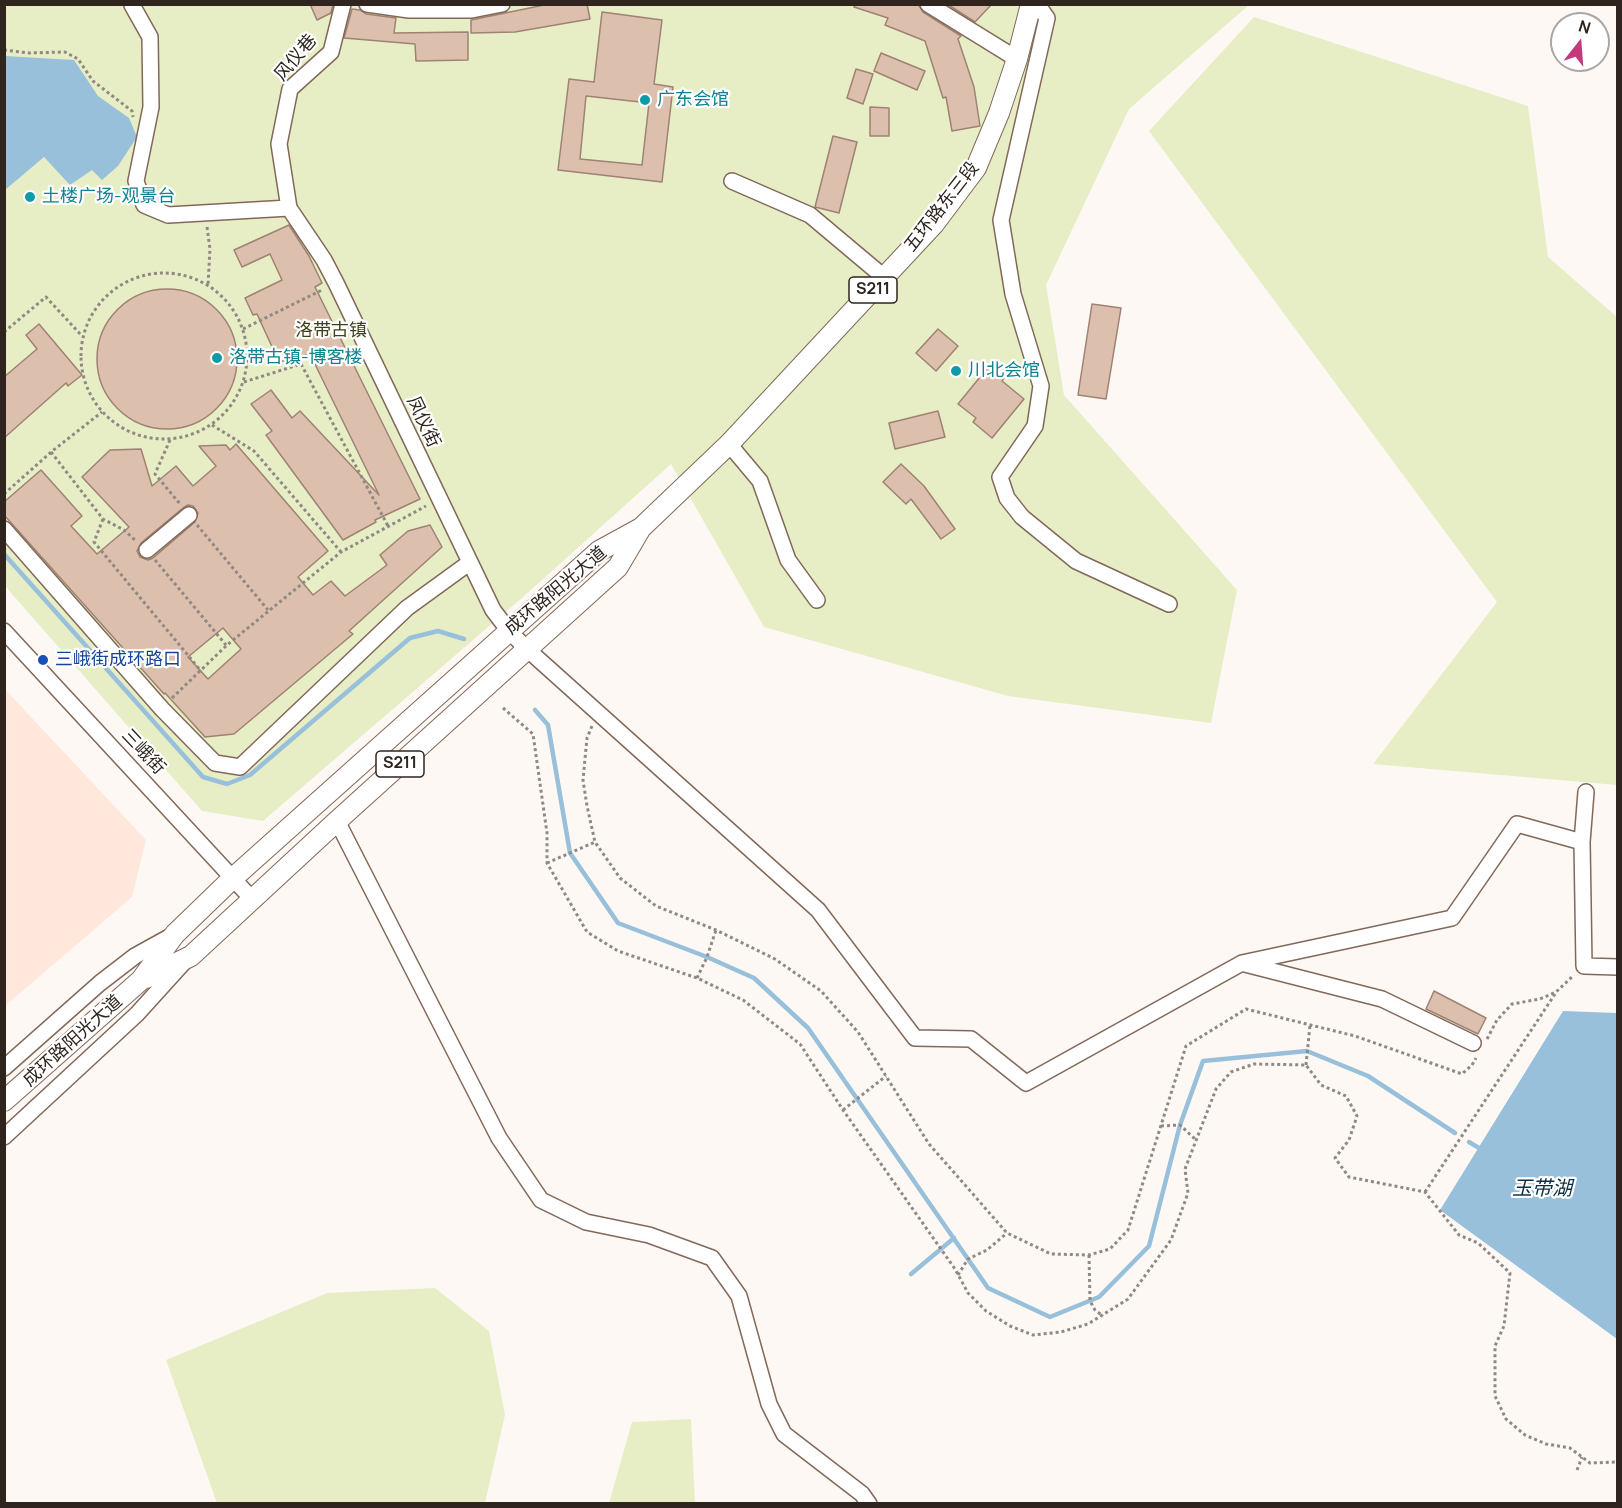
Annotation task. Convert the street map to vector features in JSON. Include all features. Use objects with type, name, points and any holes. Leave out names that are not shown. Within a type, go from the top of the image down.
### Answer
[{"type":"main road","name":"五环路东三段","points":[[642,528],[729,444],[885,278],[934,224],[976,168],[999,113],[1017,59],[1031,4]]},
{"type":"main road","name":"成环路阳光大道","points":[[4,1101],[141,980],[175,934],[232,878],[599,551],[642,528]]},
{"type":"main road","name":"成环路阳光大道","points":[[141,980],[190,956],[618,567],[642,528]]},
{"type":"street","name":"风仪巷","points":[[289,208],[279,144],[290,89],[331,52],[343,4]]},
{"type":"street","points":[[368,4],[409,10],[472,10],[502,4]]},
{"type":"street","points":[[928,4],[1017,59]]},
{"type":"street","points":[[1037,4],[1047,18],[1001,220],[1014,294],[1041,386],[1035,426],[1000,477],[1007,498],[1022,517],[1076,561],[1169,604]]},
{"type":"street","points":[[132,5],[150,37],[151,107],[136,181],[144,205],[168,215],[289,208]]},
{"type":"street","points":[[732,181],[810,215],[885,278]]},
{"type":"street","name":"凤仪街","points":[[289,208],[324,260],[336,283],[469,563],[493,610],[508,631],[818,910],[915,1038],[971,1039],[1026,1083],[1242,963]]},
{"type":"street","points":[[729,444],[760,481],[788,560],[817,600]]},
{"type":"street","points":[[147,550],[189,514]]},
{"type":"street","points":[[4,529],[162,709],[215,763],[240,766],[407,608],[469,563]]},
{"type":"street","name":"三峨街","points":[[4,631],[252,899]]},
{"type":"street","points":[[1586,792],[1582,842],[1584,966],[1617,967]]},
{"type":"street","points":[[337,820],[498,1138],[541,1200],[586,1222],[649,1235],[712,1258],[739,1296],[769,1404],[784,1434],[862,1494],[869,1503]]},
{"type":"street","points":[[1242,963],[1452,918],[1517,824],[1582,842]]},
{"type":"street","points":[[4,1068],[100,983],[135,956],[175,934]]},
{"type":"street","points":[[4,1137],[137,1014],[190,956]]},
{"type":"street","points":[[1242,963],[1382,999],[1478,1049]]},
{"type":"path","points":[[4,50],[65,52],[78,59],[93,81],[132,111],[135,120]]},
{"type":"path","points":[[204,212],[210,249],[208,285]]},
{"type":"path","points":[[163,273],[194,278],[208,285],[229,304],[243,329],[248,356],[243,382],[231,406],[212,425],[192,435],[170,440],[140,436],[126,431],[102,412],[85,384],[80,352],[82,336],[88,321],[101,302],[118,286],[132,279],[147,274],[163,273]]},
{"type":"path","points":[[243,329],[336,283]]},
{"type":"path","points":[[4,332],[46,297],[82,336]]},
{"type":"path","points":[[243,382],[301,364],[388,527]]},
{"type":"path","points":[[4,494],[51,452],[102,412]]},
{"type":"path","points":[[212,425],[254,451],[341,552]]},
{"type":"path","points":[[170,440],[155,474],[268,610]]},
{"type":"path","points":[[162,709],[226,645],[341,552],[439,500]]},
{"type":"path","points":[[103,519],[94,542],[201,671]]},
{"type":"path","points":[[503,708],[533,734],[547,833],[547,863],[587,932],[618,951],[697,978],[743,1000],[800,1044],[843,1110],[955,1269],[968,1293],[986,1311],[1010,1326],[1033,1335],[1061,1332],[1088,1324],[1128,1299],[1171,1240],[1188,1193],[1185,1169],[1216,1089],[1231,1072],[1254,1064],[1306,1065]]},
{"type":"path","points":[[547,863],[595,842]]},
{"type":"path","points":[[697,978],[716,930]]},
{"type":"path","points":[[1425,1192],[1556,992],[1584,966]]},
{"type":"path","points":[[1462,1074],[1472,1065],[1478,1049],[1497,1020],[1512,1004],[1540,999],[1556,992]]},
{"type":"path","points":[[1310,1025],[1306,1065],[1322,1085],[1346,1096],[1358,1116],[1349,1140],[1335,1158],[1349,1177],[1425,1192],[1459,1235],[1478,1243],[1510,1273],[1504,1326],[1495,1346],[1495,1396],[1506,1419],[1525,1435],[1546,1444],[1570,1448],[1590,1463],[1617,1462]]},
{"type":"path","points":[[843,1110],[886,1076]]},
{"type":"path","points":[[1161,1126],[1180,1125],[1195,1139]]},
{"type":"path","points":[[958,1275],[968,1259],[987,1250],[1007,1233]]},
{"type":"path","points":[[1089,1256],[1090,1301],[1095,1310],[1103,1316]]},
{"type":"path","points":[[1577,1470],[1582,1457]]},
{"type":"shaded area","points":[[4,688],[146,840],[132,897],[5,1006]]},
{"type":"green space","name":"洛带古镇","points":[[4,5],[1249,5],[1129,109],[1046,285],[1064,395],[1237,590],[1211,723],[1008,696],[764,627],[671,464],[523,597],[263,821],[202,811],[5,586]]},
{"type":"green space","points":[[1254,17],[1528,106],[1548,257],[1617,317],[1617,785],[1373,764],[1497,602],[1149,131]]},
{"type":"green space","points":[[435,1288],[489,1331],[505,1415],[485,1503],[217,1503],[166,1360],[327,1293]]},
{"type":"green space","points":[[691,1419],[695,1503],[609,1503],[632,1422]]},
{"type":"water","points":[[5,56],[74,60],[98,96],[129,118],[137,137],[118,166],[102,180],[92,170],[70,185],[44,157],[5,190]]},
{"type":"water","name":"玉带湖","points":[[1563,1011],[1617,1013],[1617,1339],[1440,1210]]},
{"type":"building","points":[[310,4],[333,4],[331,13],[317,20]]},
{"type":"building","points":[[549,4],[587,4],[590,19],[515,32],[471,33],[471,20]]},
{"type":"building","points":[[855,4],[918,4],[923,12],[961,36],[958,39],[974,87],[980,126],[952,131],[946,97],[943,98],[925,41],[885,25],[888,18],[854,7]]},
{"type":"building","points":[[947,4],[992,4],[975,22]]},
{"type":"building","points":[[352,9],[366,14],[396,18],[394,33],[468,32],[468,60],[416,61],[415,44],[344,38]]},
{"type":"building","name":"广东会馆","points":[[602,12],[662,20],[654,84],[673,87],[662,182],[558,170],[569,79],[594,82]],"holes":[[[586,96],[649,103],[642,165],[580,159]]]},
{"type":"building","points":[[881,53],[925,71],[917,90],[874,71]]},
{"type":"building","points":[[856,69],[873,74],[863,104],[847,98]]},
{"type":"building","points":[[870,107],[889,108],[889,136],[870,136]]},
{"type":"building","points":[[833,136],[857,142],[839,213],[815,207]]},
{"type":"building","points":[[289,225],[309,256],[322,283],[315,287],[420,499],[375,520],[376,522],[343,540],[266,435],[272,431],[251,404],[271,390],[292,418],[300,411],[379,495],[310,354],[279,362],[257,314],[253,315],[245,298],[282,280],[270,254],[242,267],[234,250]]},
{"type":"building","name":"洛带古镇-博客楼","points":[[167,289],[194,295],[206,301],[216,310],[225,320],[231,332],[237,359],[231,386],[225,398],[216,408],[206,417],[194,423],[167,429],[140,423],[128,417],[118,408],[109,398],[103,386],[97,359],[103,332],[109,320],[118,310],[128,301],[140,295]]},
{"type":"building","points":[[1092,304],[1121,308],[1106,399],[1078,395]]},
{"type":"building","points":[[39,324],[82,375],[68,386],[66,383],[4,438],[4,377],[37,349],[26,335]]},
{"type":"building","points":[[938,329],[958,346],[936,371],[916,353]]},
{"type":"building","points":[[989,366],[1004,378],[1002,381],[1024,399],[992,438],[973,422],[976,418],[958,404]]},
{"type":"building","points":[[938,411],[945,437],[895,449],[889,423]]},
{"type":"building","points":[[236,444],[328,551],[298,577],[313,595],[331,581],[345,596],[387,565],[380,555],[408,531],[430,525],[442,547],[349,631],[353,634],[234,734],[205,737],[4,515],[4,502],[41,470],[82,516],[71,526],[97,554],[129,527],[82,477],[110,450],[141,449],[152,486],[176,466],[193,486],[216,466],[199,446],[226,445],[230,450]],"holes":[[[188,505],[193,506],[198,513],[195,522],[153,558],[148,560],[140,557],[137,551],[141,543]],[[223,628],[241,649],[208,679],[188,657]]]},
{"type":"building","points":[[901,464],[924,486],[955,529],[941,539],[911,499],[906,504],[883,482]]},
{"type":"building","points":[[1434,991],[1486,1018],[1478,1034],[1426,1009]]},
{"type":"waterway","points":[[4,554],[203,777],[227,784],[250,775],[410,638],[438,631],[464,639]]},
{"type":"waterway","points":[[535,710],[548,725],[570,853],[618,923],[707,957],[754,978],[808,1028],[988,1288],[1050,1317],[1099,1297],[1149,1246],[1180,1125],[1203,1061],[1307,1051],[1368,1076],[1455,1133]]},
{"type":"waterway","points":[[1469,1142],[1484,1151]]},
{"type":"waterway","points":[[911,1274],[954,1238]]},
{"type":"place","name":"广东会馆","points":[[645,100]]},
{"type":"place","name":"土楼广场-观景台","points":[[30,197]]},
{"type":"place","name":"洛带古镇-博客楼","points":[[217,358]]},
{"type":"place","name":"川北会馆","points":[[956,371]]},
{"type":"place","name":"三峨街成环路口","points":[[43,660]]}]
